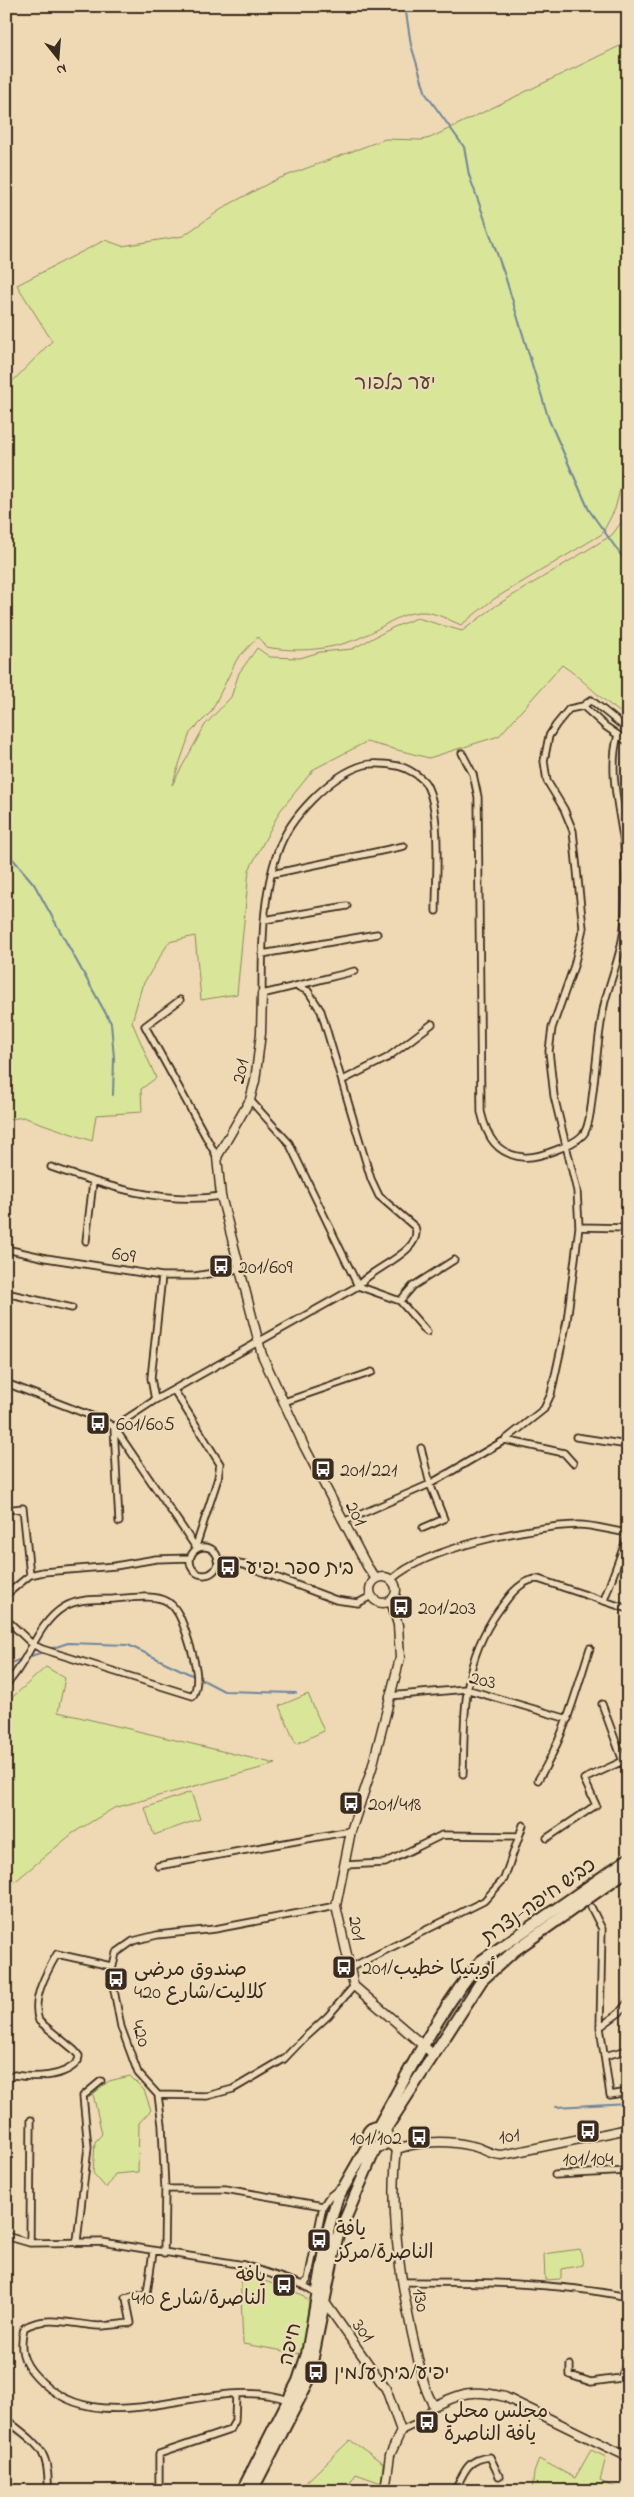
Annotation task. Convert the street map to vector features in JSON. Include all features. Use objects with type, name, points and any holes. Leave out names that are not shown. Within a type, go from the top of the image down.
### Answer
[{"type":"highway","name":"כביש חיפה-נצרת","points":[[382,2128],[424,2046],[470,1974],[482,1961],[628,1859]]},
{"type":"highway","name":"כביש חיפה-נצרת","points":[[382,2128],[482,1980],[494,1967],[628,1870]]},
{"type":"highway","points":[[382,2128],[388,2136],[386,2143],[372,2145],[369,2132],[382,2128]]},
{"type":"highway","name":"חיפה","points":[[242,2491],[298,2380],[307,2354],[329,2227],[337,2199],[372,2145]]},
{"type":"highway","name":"חיפה","points":[[252,2491],[308,2382],[337,2238],[372,2145]]},
{"type":"street","points":[[344,1522],[430,1484],[505,1440],[544,1409],[551,1394],[567,1321],[578,1227],[577,1191],[550,1077],[549,1051],[555,1018],[581,944],[583,928],[582,896],[573,831],[564,809],[548,781],[544,761],[549,736],[556,724],[569,709],[583,706],[591,700],[628,730]]},
{"type":"street","points":[[583,706],[628,742]]},
{"type":"street","points":[[462,753],[473,774],[478,796],[481,1112],[484,1127],[491,1142],[502,1152],[527,1158],[542,1155],[584,1133],[589,1118],[597,1039],[622,945],[625,917],[624,846],[614,776],[614,751],[618,735]]},
{"type":"street","name":"201","points":[[376,1578],[304,1446],[258,1343],[221,1196],[216,1158],[250,1100],[255,1081],[261,1033],[264,920],[272,874],[277,852],[288,830],[303,810],[324,790],[350,772],[365,765],[382,763],[402,767],[425,782],[436,818],[436,911]]},
{"type":"street","points":[[272,874],[404,846]]},
{"type":"street","points":[[264,920],[347,906]]},
{"type":"street","points":[[262,954],[377,934]]},
{"type":"street","points":[[262,994],[299,987],[310,982],[355,971]]},
{"type":"street","points":[[114,1427],[155,1400],[358,1286],[363,1279],[395,1259],[408,1248],[418,1234],[415,1227],[379,1196],[363,1157],[343,1080],[321,1011],[308,991],[299,987]]},
{"type":"street","points":[[180,1000],[145,1026],[216,1158]]},
{"type":"street","points":[[343,1080],[387,1058],[432,1024]]},
{"type":"street","points":[[250,1100],[288,1143],[358,1286],[400,1301],[427,1332]]},
{"type":"street","points":[[51,1167],[93,1182],[187,1199],[221,1196]]},
{"type":"street","points":[[86,1241],[93,1182]]},
{"type":"street","points":[[578,1227],[628,1228]]},
{"type":"street","name":"609","points":[[6,1249],[46,1258],[162,1276],[186,1276],[238,1269]]},
{"type":"street","points":[[400,1301],[414,1286],[454,1260]]},
{"type":"street","points":[[155,1400],[150,1378],[162,1276]]},
{"type":"street","points":[[6,1294],[72,1308]]},
{"type":"street","points":[[284,1402],[372,1372]]},
{"type":"street","points":[[6,1383],[102,1420],[114,1427],[196,1547],[210,1549],[217,1560],[244,1565],[336,1600],[358,1603],[371,1596]]},
{"type":"street","points":[[174,1390],[220,1464],[218,1478],[196,1547],[190,1558],[191,1567],[201,1574],[213,1571],[217,1560]]},
{"type":"street","points":[[114,1427],[119,1522]]},
{"type":"street","points":[[576,1437],[628,1445]]},
{"type":"street","points":[[505,1440],[564,1453],[573,1463]]},
{"type":"street","points":[[421,1448],[430,1484],[444,1520],[423,1528]]},
{"type":"street","points":[[6,1510],[23,1508],[30,1575]]},
{"type":"street","points":[[392,1579],[415,1564],[506,1533],[580,1525],[628,1534],[604,1600]]},
{"type":"street","points":[[6,1595],[30,1575],[115,1566],[156,1559],[190,1558]]},
{"type":"street","points":[[386,1576],[392,1579],[397,1590],[390,1601],[380,1602],[371,1596],[370,1587],[376,1578],[386,1576]]},
{"type":"street","points":[[463,1774],[466,1689],[483,1634],[490,1621],[509,1597],[525,1582],[538,1578],[628,1609]]},
{"type":"street","points":[[6,1619],[32,1644],[55,1654],[192,1696],[196,1690],[197,1676],[183,1620],[175,1608],[165,1599],[154,1596],[78,1601],[63,1607],[56,1613],[32,1644],[18,1674],[6,1685]]},
{"type":"street","name":"201","points":[[354,1986],[336,1906],[351,1831],[372,1768],[400,1658],[401,1641],[390,1601]]},
{"type":"street","points":[[538,1780],[554,1754],[568,1719],[590,1648]]},
{"type":"street","name":"203","points":[[389,1696],[466,1689],[568,1719]]},
{"type":"street","points":[[602,1704],[628,1775]]},
{"type":"street","points":[[547,1838],[596,1805],[584,1779],[623,1761]]},
{"type":"street","points":[[350,1968],[484,1901],[504,1878],[524,1825]]},
{"type":"street","points":[[158,1866],[351,1831]]},
{"type":"street","points":[[345,1865],[385,1863],[442,1835],[519,1836]]},
{"type":"street","points":[[9,2078],[14,2075],[36,2078],[67,2069],[78,2060],[79,2056],[74,2050],[39,2021],[36,2015],[36,2001],[57,1954],[111,1966],[116,1953],[133,1941],[157,1935],[215,1929],[336,1906]]},
{"type":"street","points":[[591,1907],[602,1930],[600,2027],[610,2096],[628,2092]]},
{"type":"street","name":"420","points":[[111,1966],[122,2027],[138,2073],[158,2095]]},
{"type":"street","points":[[164,2254],[165,2189],[162,2125],[158,2095],[201,2096],[233,2089],[284,2059],[328,2016],[354,1986],[433,2054]]},
{"type":"street","points":[[600,2027],[619,2013],[628,2002]]},
{"type":"street","points":[[604,2056],[628,2050]]},
{"type":"street","points":[[77,2241],[88,2147],[83,2096],[101,2081]]},
{"type":"street","points":[[30,2243],[31,2120]]},
{"type":"street","name":"101","points":[[397,2149],[419,2142],[455,2143],[474,2146],[492,2155],[502,2155],[628,2129]]},
{"type":"street","points":[[386,2143],[397,2149]]},
{"type":"street","name":"130","points":[[397,2149],[395,2185],[402,2282],[424,2385],[434,2406]]},
{"type":"street","points":[[555,2175],[628,2171]]},
{"type":"street","points":[[303,2285],[308,2280],[323,2206],[329,2197],[346,2184]]},
{"type":"street","points":[[165,2189],[225,2189],[323,2206]]},
{"type":"street","points":[[6,2236],[30,2243],[102,2242],[164,2254],[244,2265],[303,2285],[317,2292],[324,2301]]},
{"type":"street","points":[[153,2252],[147,2293],[126,2298],[131,2323],[99,2326],[50,2321],[32,2324],[24,2328],[21,2339],[21,2352],[25,2363],[43,2384],[71,2403],[86,2407],[131,2408],[236,2394],[277,2397],[288,2400]]},
{"type":"street","points":[[402,2282],[502,2282],[598,2291],[628,2297]]},
{"type":"street","name":"301","points":[[324,2301],[386,2389],[402,2431]]},
{"type":"street","points":[[621,2378],[628,2360]]},
{"type":"street","points":[[570,2365],[570,2375],[591,2382],[621,2378],[628,2381]]},
{"type":"street","points":[[385,2491],[390,2454],[402,2431],[418,2423],[434,2406],[466,2392],[482,2392],[504,2397],[628,2457]]},
{"type":"street","points":[[159,2491],[159,2454],[230,2430],[235,2421],[236,2394]]},
{"type":"street","points":[[6,2419],[42,2449],[48,2466],[48,2491]]},
{"type":"street","points":[[455,2491],[465,2467],[471,2462],[490,2457],[499,2476]]},
{"type":"green space","name":"יער בלפור","points":[[628,42],[628,460],[615,509],[602,534],[494,599],[461,625],[430,613],[412,613],[352,641],[328,647],[303,650],[266,647],[258,637],[237,659],[211,712],[190,733],[172,785],[205,725],[231,697],[239,673],[257,648],[270,657],[300,658],[320,652],[352,649],[394,627],[417,618],[462,631],[497,605],[612,535],[628,513],[628,717],[610,705],[562,665],[499,736],[429,758],[366,742],[314,769],[280,811],[249,870],[237,994],[201,1000],[195,936],[169,942],[142,986],[132,1022],[156,1078],[141,1089],[142,1112],[96,1115],[92,1141],[23,1117],[6,1120],[6,388],[52,341],[17,285],[105,240],[122,246],[183,236],[226,206],[275,180],[385,139],[421,140],[430,138]]},
{"type":"green space","points":[[46,1667],[65,1678],[58,1712],[276,1764],[114,1808],[73,1833],[6,1889],[6,1703]]},
{"type":"green space","points":[[308,1694],[324,1731],[296,1744],[279,1706]]},
{"type":"green space","points":[[191,1792],[200,1819],[154,1835],[145,1808]]},
{"type":"green space","points":[[130,2076],[144,2090],[151,2110],[139,2123],[138,2172],[115,2174],[106,2188],[93,2173],[95,2142],[102,2134],[93,2094],[109,2081]]},
{"type":"green space","points":[[580,2249],[583,2265],[561,2269],[561,2279],[545,2280],[544,2254]]},
{"type":"green space","points":[[240,2272],[303,2295],[309,2302],[302,2354],[243,2344]]},
{"type":"green space","points":[[350,2440],[383,2463],[381,2483],[356,2474],[345,2491],[297,2491]]},
{"type":"green space","points":[[591,2450],[606,2457],[600,2481],[624,2491],[532,2491],[534,2473],[539,2459],[575,2478]]},
{"type":"waterway","points":[[405,6],[411,45],[426,94],[464,147],[469,175],[505,276],[549,420],[589,510],[628,565]]},
{"type":"waterway","points":[[6,851],[34,884],[111,1023],[114,1058],[113,1095]]},
{"type":"waterway","points":[[50,1649],[68,1643],[128,1645],[194,1676]]},
{"type":"waterway","points":[[28,1657],[43,1652]]},
{"type":"waterway","points":[[6,1665],[24,1658]]},
{"type":"waterway","points":[[199,1678],[224,1691],[296,1693]]},
{"type":"waterway","points":[[556,2107],[628,2103]]},
{"type":"place","name":"201/609","points":[[221,1266]]},
{"type":"place","name":"601/605","points":[[98,1423]]},
{"type":"place","name":"201/221","points":[[323,1469]]},
{"type":"place","name":"בית ספר יפיע","points":[[228,1567]]},
{"type":"place","name":"201/203","points":[[401,1607]]},
{"type":"place","name":"201/418","points":[[351,1803]]},
{"type":"place","name":"أوبتيكا خطيب/201","points":[[344,1967]]},
{"type":"place","name":"صندوق مرضى كلاليت/شارع 420","points":[[116,1979]]},
{"type":"place","name":"101/104","points":[[588,2131]]},
{"type":"place","name":"101/102","points":[[419,2137]]},
{"type":"place","name":"يافة الناصرة/مركز","points":[[319,2240]]},
{"type":"place","name":"يافة الناصرة/شارع 410","points":[[284,2285]]},
{"type":"place","name":"יפיע/בית עלמין","points":[[316,2372]]},
{"type":"place","name":"مجلس محلي يافة الناصرة","points":[[427,2422]]}]
